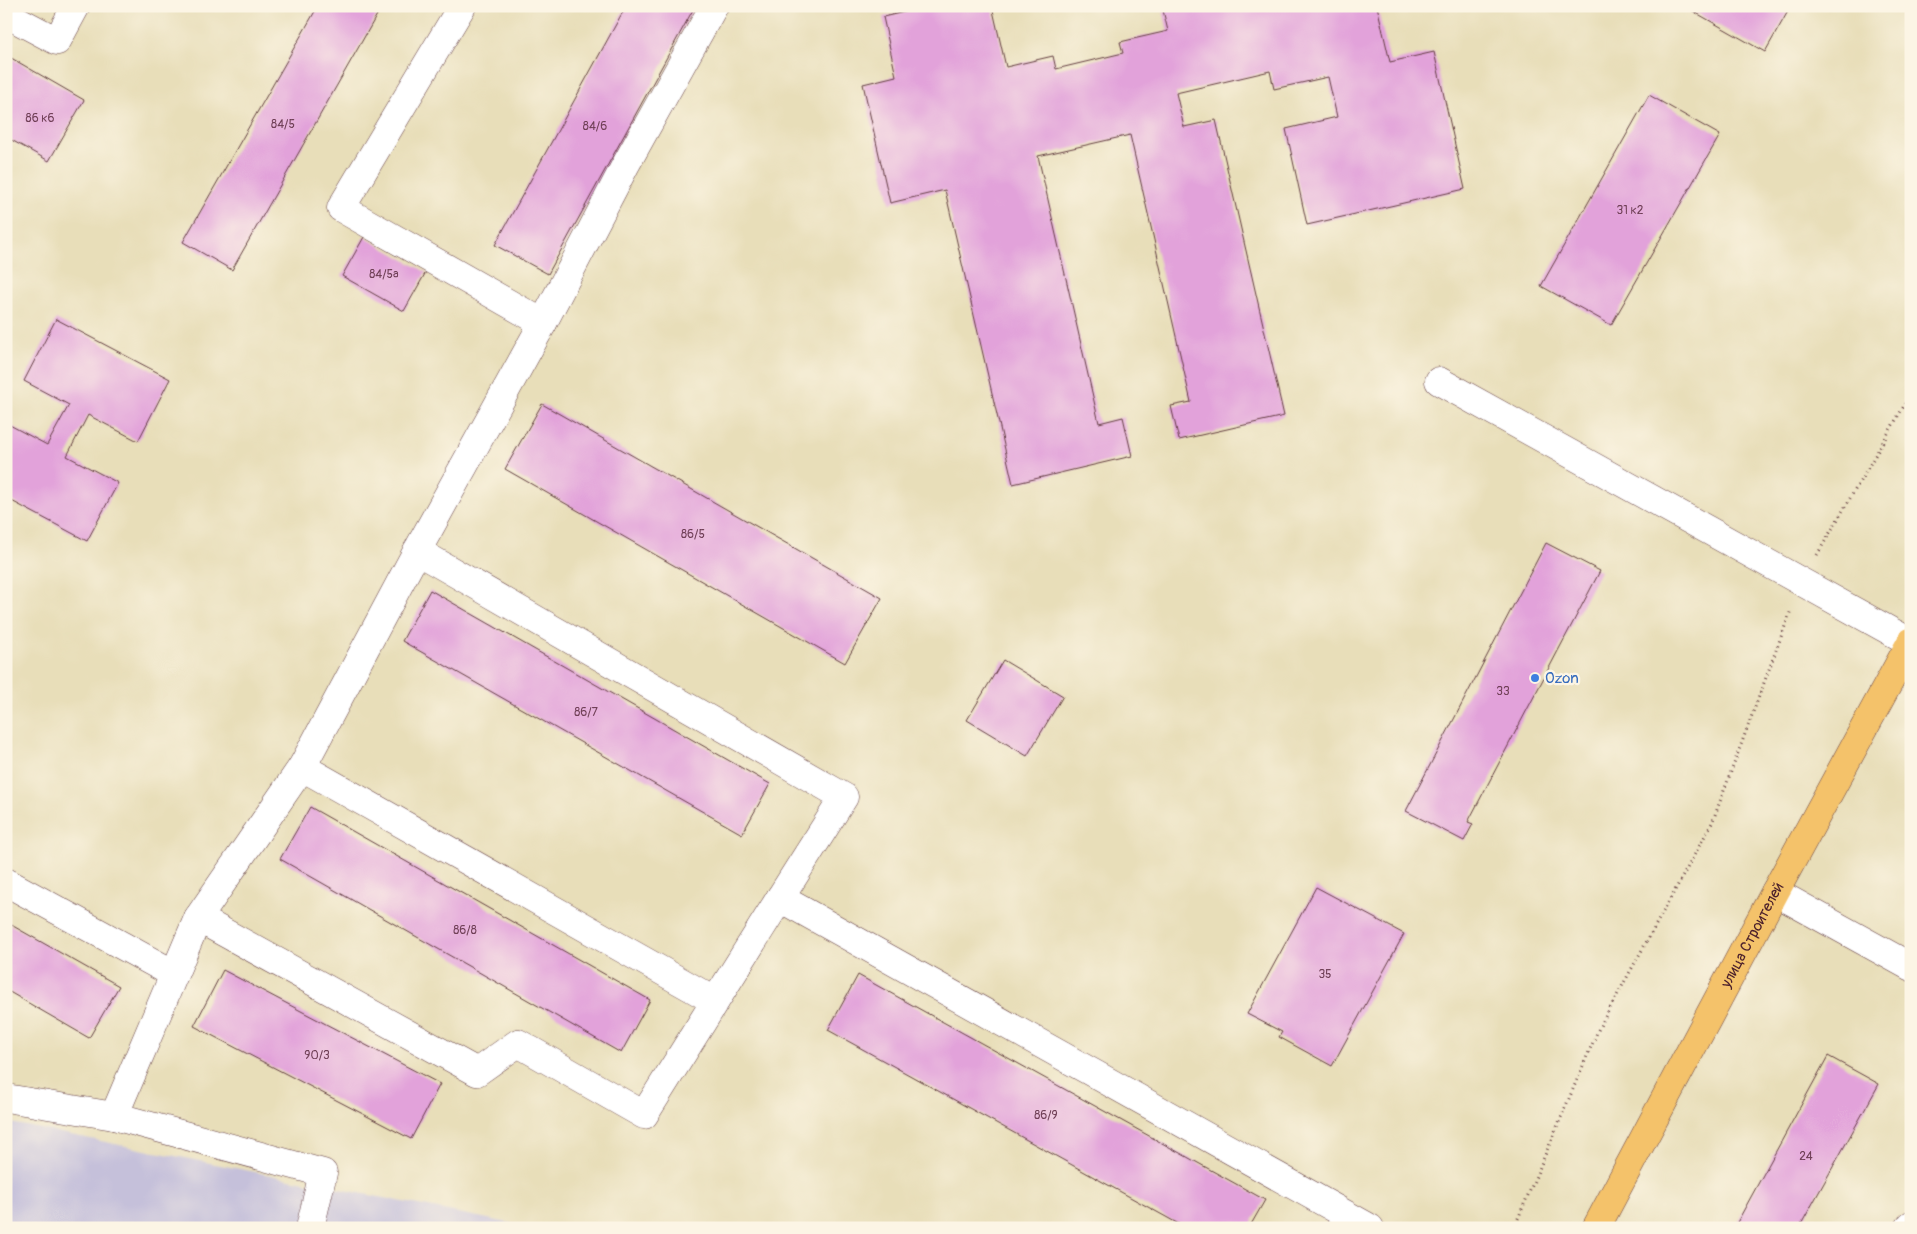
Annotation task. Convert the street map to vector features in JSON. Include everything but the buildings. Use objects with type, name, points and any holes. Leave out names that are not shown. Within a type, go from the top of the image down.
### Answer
[{"type":"main road","name":"улица Строителей","points":[[1596,1228],[1911,642]]},
{"type":"lane","points":[[6,14],[56,41],[76,6]]},
{"type":"lane","points":[[462,6],[341,208],[543,323]]},
{"type":"lane","points":[[114,1116],[198,918],[302,768],[417,551],[543,323],[625,166],[714,6]]},
{"type":"lane","points":[[1439,381],[1801,583],[1911,642]]},
{"type":"lane","points":[[198,918],[477,1072],[518,1043],[644,1115],[844,797],[417,551]]},
{"type":"lane","points":[[302,768],[715,1001]]},
{"type":"lane","points":[[6,882],[174,974]]},
{"type":"lane","points":[[1775,892],[1911,967]]},
{"type":"lane","points":[[780,898],[1370,1228]]},
{"type":"lane","points":[[6,1098],[114,1116],[322,1173],[310,1228]]},
{"type":"path","points":[[1514,1228],[1599,1028],[1712,823],[1801,583],[1911,394]]},
{"type":"shaded area","points":[[6,1122],[533,1228],[6,1228]]},
{"type":"place","name":"Ozon","points":[[1535,678]]}]
